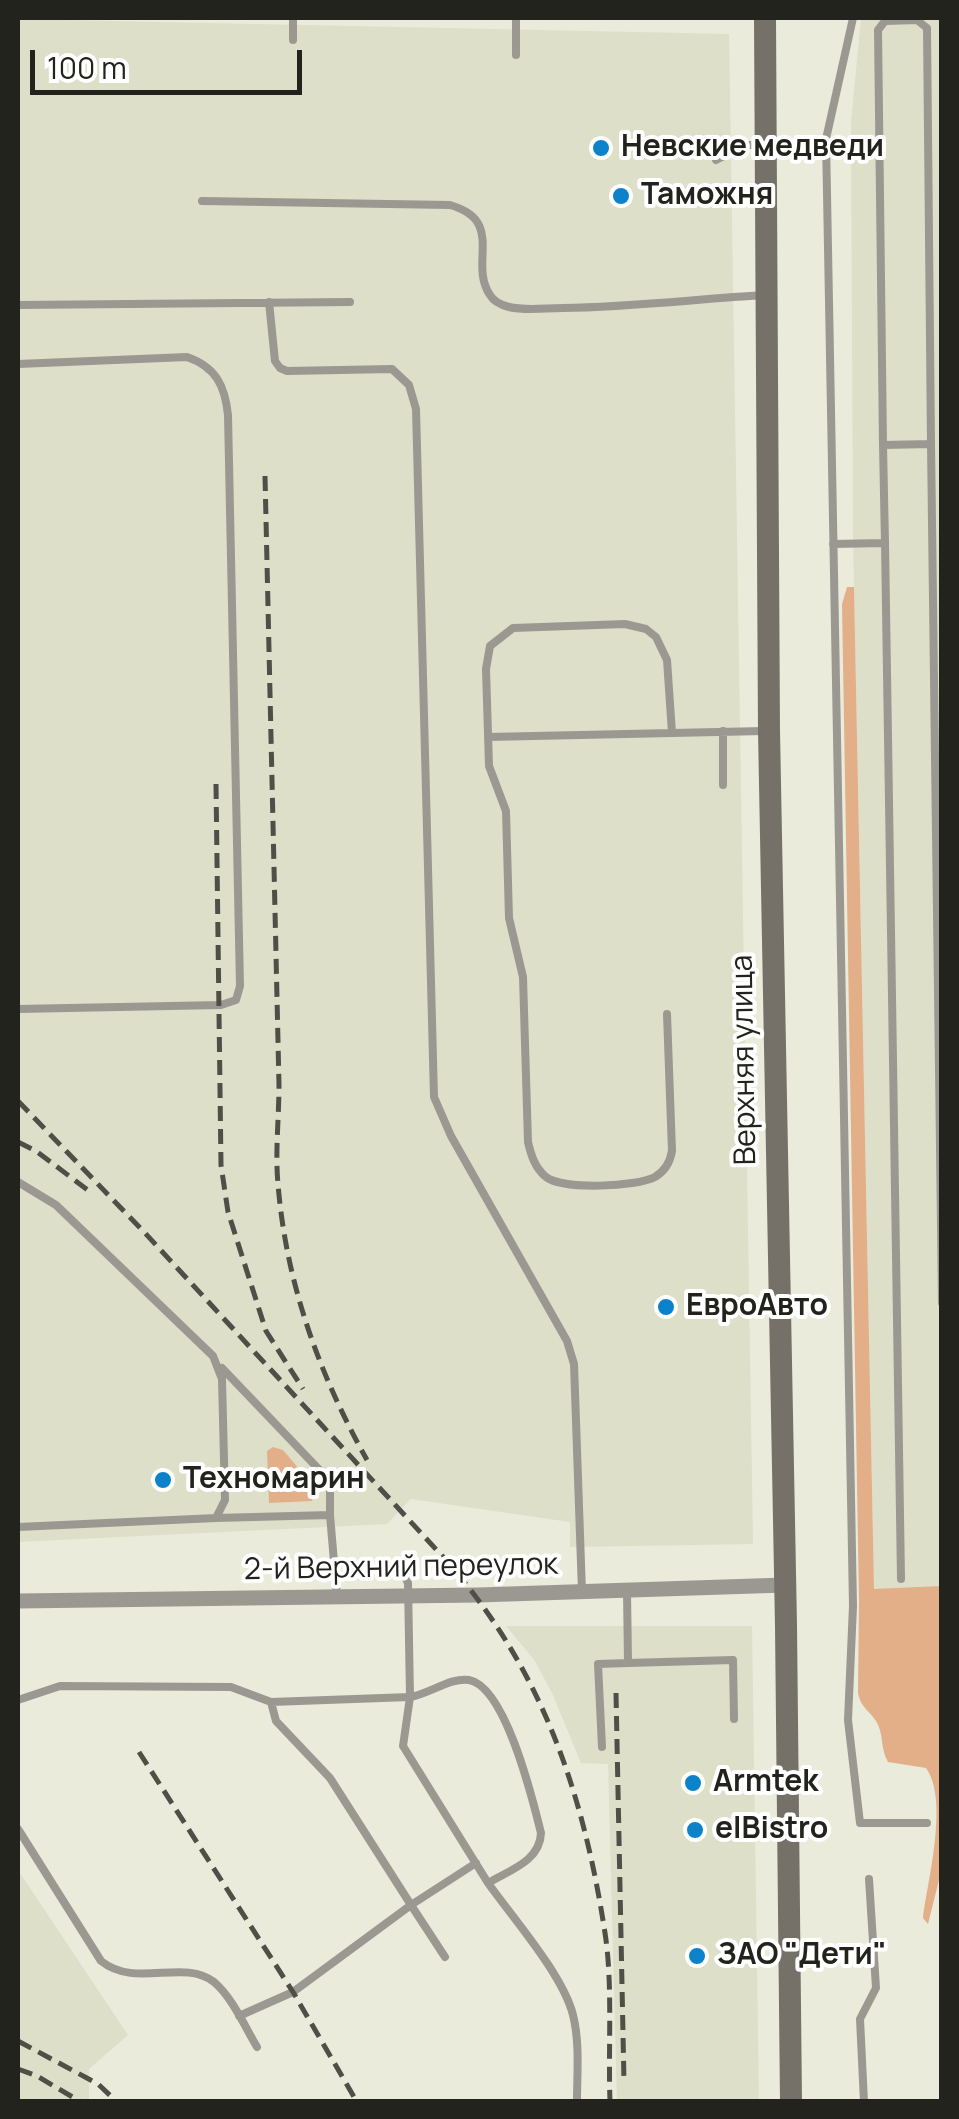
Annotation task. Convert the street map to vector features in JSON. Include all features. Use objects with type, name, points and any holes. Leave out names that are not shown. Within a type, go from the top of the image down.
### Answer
[{"type":"street","name":"Верхняя улица","points":[[765,18],[769,731],[786,1586],[791,2102]]},
{"type":"street","name":"2-й Верхний переулок","points":[[18,1601],[786,1586]]},
{"type":"lane","points":[[293,18],[293,40]]},
{"type":"lane","points":[[516,18],[516,54]]},
{"type":"lane","points":[[853,18],[826,139],[853,1606],[848,1720],[860,1823],[927,1823]]},
{"type":"lane","points":[[901,1579],[878,30],[885,20],[918,18],[926,28],[942,1303]]},
{"type":"lane","points":[[716,160],[746,145],[765,146]]},
{"type":"lane","points":[[202,201],[461,208],[471,214],[482,233],[487,291],[493,300],[513,308],[585,308],[768,294]]},
{"type":"lane","points":[[269,302],[274,361],[280,368],[392,369],[409,385],[416,409],[434,1097],[450,1136],[567,1342],[574,1364],[582,1592]]},
{"type":"lane","points":[[18,305],[350,302]]},
{"type":"lane","points":[[18,364],[187,357],[202,362],[222,383],[228,415],[240,986],[236,1000],[221,1005],[18,1009]]},
{"type":"lane","points":[[883,445],[931,444]]},
{"type":"lane","points":[[834,544],[884,543]]},
{"type":"lane","points":[[667,1014],[672,1152],[664,1170],[655,1177],[630,1184],[564,1184],[544,1176],[528,1142],[523,977],[508,918],[506,811],[491,778],[486,669],[490,646],[513,628],[625,624],[646,629],[663,648],[671,675],[672,732]]},
{"type":"lane","points":[[488,737],[769,731]]},
{"type":"lane","points":[[723,732],[723,785]]},
{"type":"lane","points":[[18,1182],[56,1205],[214,1356],[330,1481],[337,1597]]},
{"type":"lane","points":[[216,1518],[225,1500],[222,1379],[218,1363]]},
{"type":"lane","points":[[18,1527],[330,1515]]},
{"type":"lane","points":[[402,1570],[408,1596],[410,1697],[403,1746],[488,1883],[561,1986],[573,2013],[577,2102]]},
{"type":"lane","points":[[627,1591],[628,1663]]},
{"type":"lane","points":[[602,1747],[598,1664],[733,1660],[734,1718]]},
{"type":"lane","points":[[18,1700],[42,1689],[79,1686],[231,1687],[271,1702],[410,1697],[467,1679],[488,1694],[518,1746],[541,1833],[534,1855],[488,1883]]},
{"type":"lane","points":[[271,1702],[276,1721],[330,1778],[445,1957]]},
{"type":"lane","points":[[18,1828],[101,1961],[113,1971],[128,1975],[202,1976],[216,1984],[258,2048]]},
{"type":"lane","points":[[238,2016],[293,1992],[476,1863]]},
{"type":"lane","points":[[864,2102],[860,2019],[876,1988],[869,1879]]},
{"type":"shaded area","points":[[861,18],[941,18],[942,1586],[911,1590],[874,1590],[853,535],[851,123]]},
{"type":"shaded area","points":[[18,19],[729,34],[753,1544],[570,1547],[570,1522],[411,1499],[387,1524],[18,1542]]},
{"type":"shaded area","points":[[847,587],[854,587],[874,1589],[941,1586],[942,1868],[928,1924],[923,1918],[935,1840],[933,1782],[926,1768],[888,1762],[878,1726],[858,1693],[842,604]]},
{"type":"shaded area","points":[[273,1447],[283,1450],[312,1484],[312,1501],[269,1503],[267,1451]]},
{"type":"shaded area","points":[[506,1626],[752,1626],[759,2101],[617,2101],[608,1764],[581,1763],[535,1661]]},
{"type":"shaded area","points":[[18,1870],[128,2035],[89,2069],[89,2101],[18,2101]]},
{"type":"railway","points":[[265,476],[278,1184],[289,1257],[308,1327],[334,1395],[367,1460]]},
{"type":"railway","points":[[216,784],[221,1165],[228,1212],[266,1331],[303,1389]]},
{"type":"railway","points":[[18,1101],[444,1558],[507,1642],[553,1733],[570,1780],[596,1880],[609,1973],[610,2102]]},
{"type":"railway","points":[[18,1142],[89,1191]]},
{"type":"railway","points":[[616,1693],[624,2082]]},
{"type":"railway","points":[[139,1752],[293,1992],[357,2102]]},
{"type":"railway","points":[[18,2041],[98,2084],[117,2102]]},
{"type":"railway","points":[[18,2069],[81,2102]]},
{"type":"place","name":"Невские медведи","points":[[601,148]]},
{"type":"place","name":"Таможня","points":[[621,196]]},
{"type":"place","name":"ЕвроАвто","points":[[666,1307]]},
{"type":"place","name":"Техномарин","points":[[163,1480]]},
{"type":"place","name":"Armtek","points":[[693,1783]]},
{"type":"place","name":"elBistro","points":[[695,1830]]},
{"type":"place","name":"ЗАО \"Дети\"","points":[[697,1956]]}]
